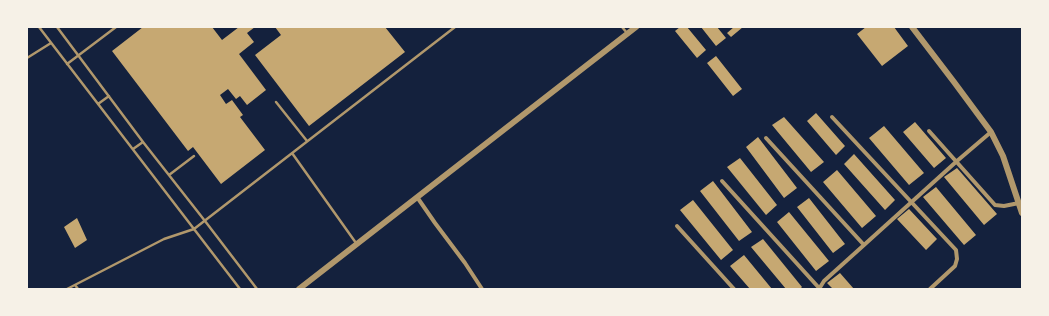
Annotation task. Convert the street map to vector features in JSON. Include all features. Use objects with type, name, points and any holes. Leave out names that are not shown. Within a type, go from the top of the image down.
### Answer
[{"type":"street","points":[[299,289],[636,27]]},
{"type":"street","points":[[912,27],[991,132],[1003,156],[1022,213]]},
{"type":"street","points":[[832,117],[956,250],[957,259],[955,266],[930,289]]},
{"type":"street","points":[[929,131],[995,205],[1004,206],[1019,203]]},
{"type":"street","points":[[722,181],[820,289],[824,281],[956,161],[991,132]]},
{"type":"street","points":[[766,138],[864,245]]},
{"type":"street","points":[[417,197],[482,289]]},
{"type":"street","points":[[678,226],[734,289]]},
{"type":"street","points":[[306,289],[310,281]]},
{"type":"lane","points":[[39,27],[240,289]]},
{"type":"lane","points":[[56,27],[143,142],[205,220],[256,289]]},
{"type":"lane","points":[[67,64],[116,27]]},
{"type":"lane","points":[[67,289],[164,239],[194,229],[455,27]]},
{"type":"lane","points":[[622,27],[628,34]]},
{"type":"lane","points":[[27,58],[52,43]]},
{"type":"lane","points":[[98,104],[109,96]]},
{"type":"lane","points":[[276,102],[307,141]]},
{"type":"lane","points":[[133,149],[143,142]]},
{"type":"lane","points":[[292,153],[357,244]]},
{"type":"lane","points":[[169,175],[194,156]]},
{"type":"lane","points":[[75,285],[78,289]]},
{"type":"building","points":[[143,27],[212,27],[222,40],[239,27],[255,27],[247,33],[254,42],[239,54],[266,90],[247,105],[240,96],[236,99],[228,89],[220,95],[226,104],[232,100],[243,115],[240,117],[265,150],[221,184],[193,147],[188,151],[112,51]]},
{"type":"building","points":[[275,27],[385,27],[405,52],[309,126],[255,55],[281,35]]},
{"type":"building","points":[[680,27],[687,27],[706,50],[697,58],[675,31]]},
{"type":"building","points":[[701,27],[717,27],[726,38],[716,46]]},
{"type":"building","points":[[734,27],[743,27],[731,37],[727,33]]},
{"type":"building","points":[[866,27],[894,27],[908,46],[882,66],[857,34]]},
{"type":"building","points":[[716,56],[742,89],[733,96],[707,63]]},
{"type":"building","points":[[816,113],[845,146],[836,155],[807,121]]},
{"type":"building","points":[[784,117],[824,162],[811,172],[772,125]]},
{"type":"building","points":[[915,122],[946,158],[934,168],[903,132]]},
{"type":"building","points":[[884,126],[924,173],[909,185],[869,138]]},
{"type":"building","points":[[758,137],[797,188],[784,198],[746,147]]},
{"type":"building","points":[[854,154],[895,200],[885,210],[844,164]]},
{"type":"building","points":[[740,158],[777,205],[766,215],[727,167]]},
{"type":"building","points":[[957,168],[997,214],[984,225],[944,177]]},
{"type":"building","points":[[837,170],[876,216],[862,228],[823,182]]},
{"type":"building","points":[[713,181],[752,232],[739,241],[700,191]]},
{"type":"building","points":[[936,187],[976,235],[964,245],[923,197]]},
{"type":"building","points":[[809,198],[845,244],[833,253],[797,207]]},
{"type":"building","points":[[693,200],[733,250],[721,260],[680,210]]},
{"type":"building","points":[[909,209],[937,239],[926,250],[897,219]]},
{"type":"building","points":[[789,212],[829,261],[816,271],[777,222]]},
{"type":"building","points":[[77,218],[87,240],[75,248],[64,227]]},
{"type":"building","points":[[763,239],[802,287],[800,289],[786,289],[751,247]]},
{"type":"building","points":[[744,255],[772,289],[750,289],[730,266]]},
{"type":"building","points":[[840,273],[854,289],[833,289],[827,283]]}]
